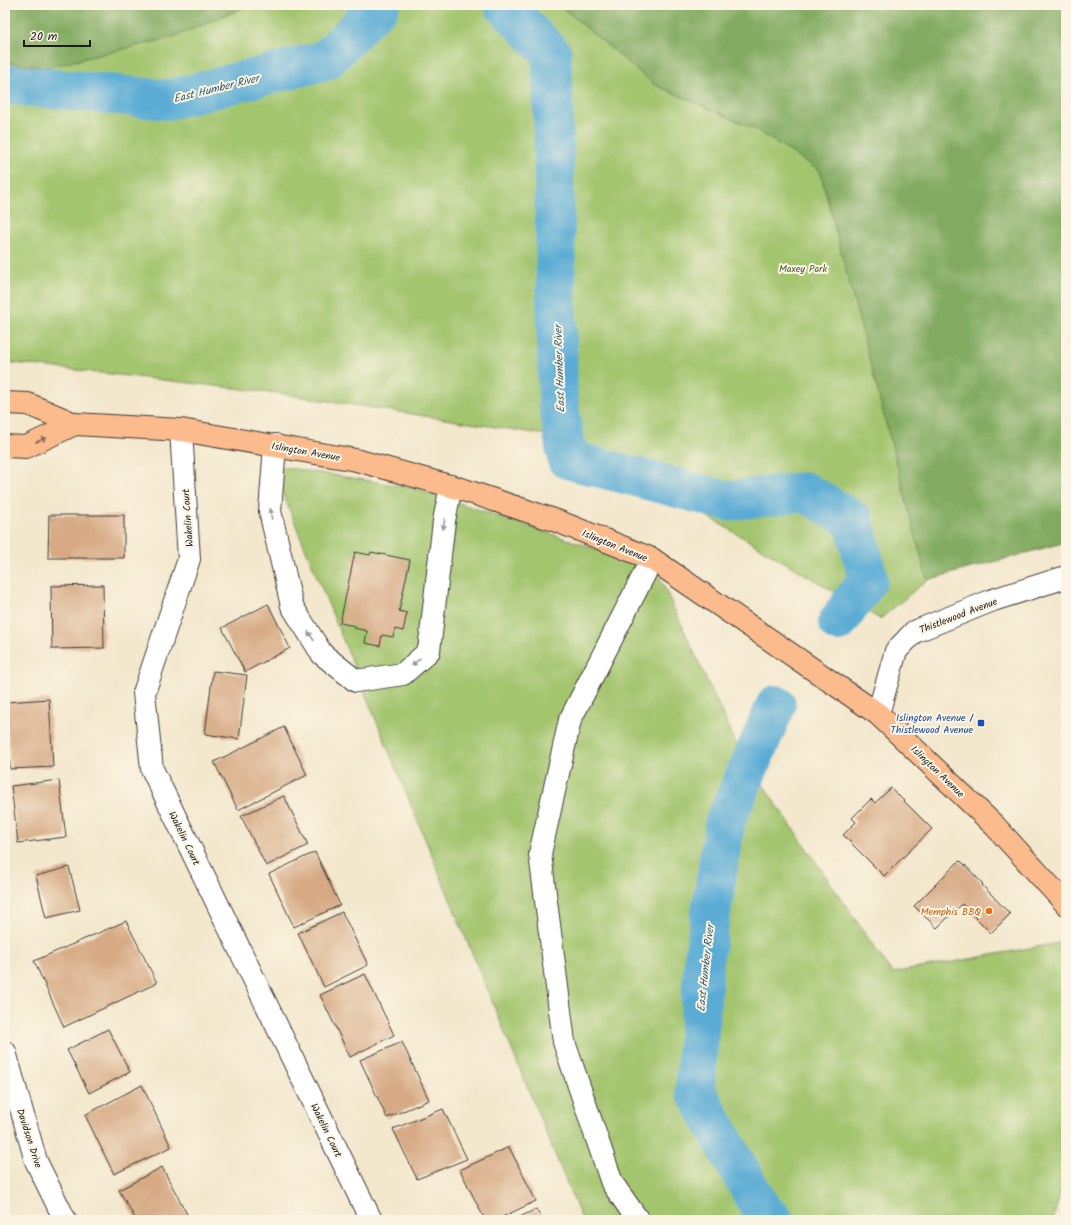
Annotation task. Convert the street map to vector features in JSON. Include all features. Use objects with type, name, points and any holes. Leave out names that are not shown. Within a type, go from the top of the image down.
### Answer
[{"type":"main road","name":"Islington Avenue","points":[[5,403],[28,404],[75,424],[181,430],[356,460],[451,486],[557,522],[652,559],[878,714],[995,826],[1066,904]]},
{"type":"main road","name":"Islington Avenue","points":[[5,446],[26,447],[75,424]]},
{"type":"street","name":"Wakelin Court","points":[[181,430],[189,559],[144,693],[152,769],[371,1220]]},
{"type":"street","points":[[275,445],[270,511],[292,606],[322,654],[356,681],[403,674],[429,650],[444,521],[451,486]]},
{"type":"street","points":[[638,1220],[612,1183],[564,1042],[540,854],[570,720],[652,559]]},
{"type":"street","name":"Thistlewood Avenue","points":[[878,714],[896,651],[914,632],[993,600],[1066,577]]},
{"type":"street","name":"Davidson Drive","points":[[5,1052],[36,1161],[65,1220]]},
{"type":"green space","name":"Maxey Park","points":[[5,5],[1066,5],[1066,542],[927,580],[880,619],[579,440],[277,393],[5,362]]},
{"type":"green space","points":[[5,5],[248,5],[174,37],[44,68],[5,62]]},
{"type":"green space","points":[[559,5],[1066,5],[1066,542],[927,580],[820,171],[755,129],[655,85]]},
{"type":"green space","points":[[271,465],[414,488],[656,569],[738,748],[892,973],[1058,943],[1066,952],[1066,1171],[1053,1220],[582,1220]]},
{"type":"building","points":[[49,515],[124,515],[124,558],[48,558]]},
{"type":"building","points":[[355,552],[370,555],[371,552],[410,560],[399,611],[407,613],[403,631],[395,629],[393,637],[382,635],[380,646],[365,643],[367,631],[354,628],[355,626],[340,623]]},
{"type":"building","points":[[103,585],[104,648],[52,649],[51,586]]},
{"type":"building","points":[[268,604],[290,648],[245,672],[222,628]]},
{"type":"building","points":[[213,671],[247,675],[239,739],[205,734]]},
{"type":"building","points":[[49,699],[53,767],[10,769],[6,702]]},
{"type":"building","points":[[284,727],[307,775],[238,810],[214,762]]},
{"type":"building","points":[[59,780],[66,837],[18,843],[11,786]]},
{"type":"building","points":[[891,788],[932,829],[884,876],[843,835],[856,822],[852,818],[871,799],[875,803]]},
{"type":"building","points":[[284,796],[308,845],[266,866],[241,816]]},
{"type":"building","points":[[315,852],[340,905],[294,927],[269,874]]},
{"type":"building","points":[[959,861],[962,862],[1010,914],[991,933],[962,904],[937,928],[914,906]]},
{"type":"building","points":[[69,867],[80,910],[46,918],[36,876]]},
{"type":"building","points":[[342,912],[368,965],[324,987],[298,933]]},
{"type":"building","points":[[126,921],[157,983],[64,1027],[34,961]]},
{"type":"building","points":[[365,974],[394,1035],[350,1057],[320,995]]},
{"type":"building","points":[[108,1029],[130,1072],[89,1093],[67,1050]]},
{"type":"building","points":[[402,1042],[429,1100],[387,1118],[360,1060]]},
{"type":"building","points":[[142,1085],[171,1147],[114,1174],[85,1115]]},
{"type":"building","points":[[443,1109],[467,1159],[417,1179],[393,1129]]},
{"type":"building","points":[[509,1147],[536,1201],[496,1220],[485,1220],[460,1170]]},
{"type":"building","points":[[162,1167],[189,1218],[185,1220],[136,1220],[119,1190]]},
{"type":"building","points":[[536,1209],[542,1220],[514,1220]]},
{"type":"waterway","name":"East Humber River","points":[[5,84],[168,100],[326,60],[380,5]]},
{"type":"waterway","name":"East Humber River","points":[[504,5],[552,54],[558,400],[567,459],[727,501],[805,492],[854,521],[868,579],[838,622]]},
{"type":"waterway","name":"East Humber River","points":[[773,1220],[761,1209],[695,1090],[704,957],[725,822],[776,705]]},
{"type":"place","name":"Islington Avenue / Thistlewood Avenue","points":[[981,723]]},
{"type":"place","name":"Memphis BBQ","points":[[989,911]]}]
